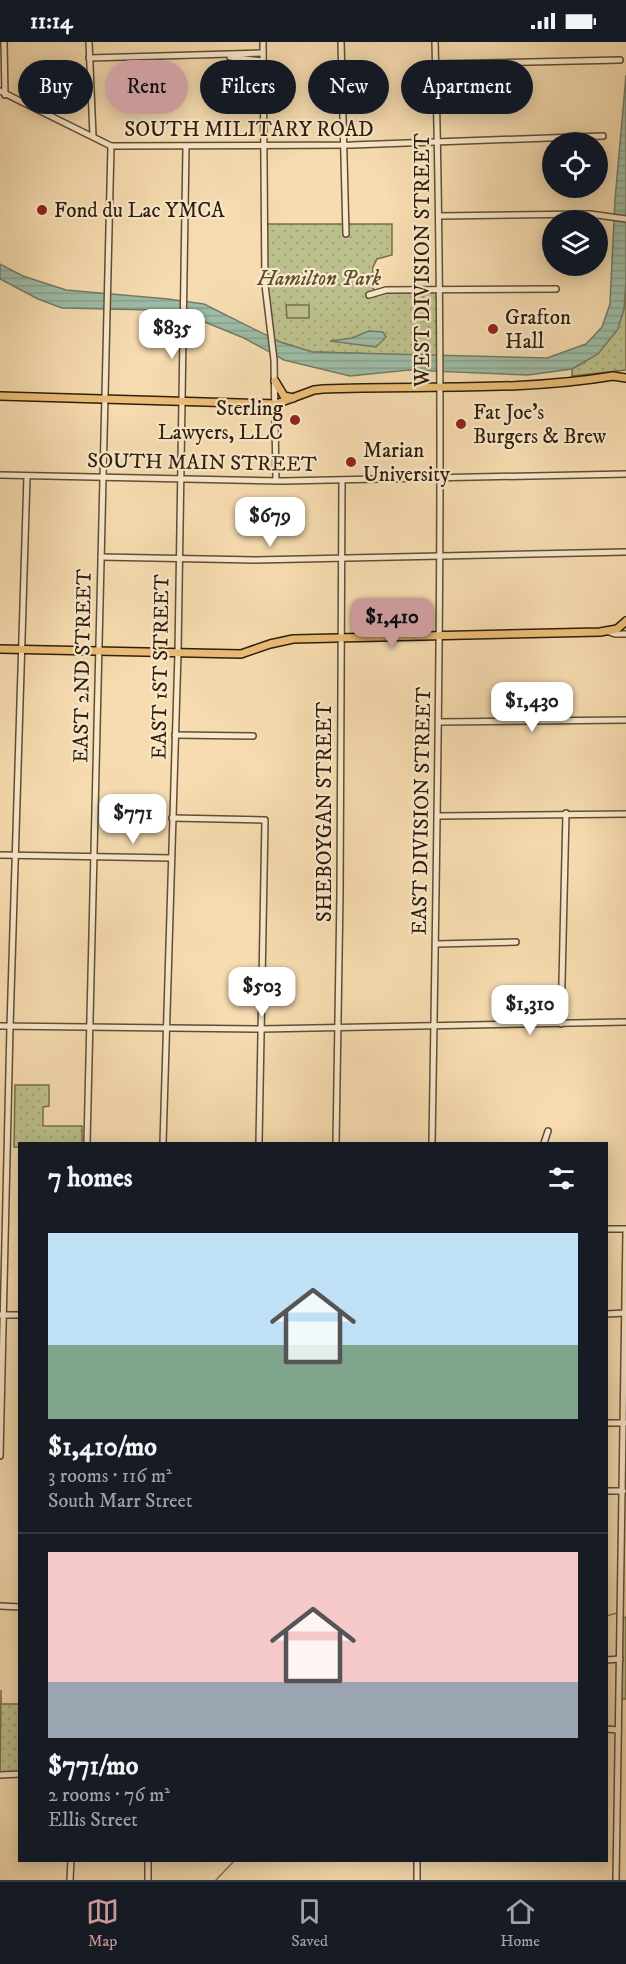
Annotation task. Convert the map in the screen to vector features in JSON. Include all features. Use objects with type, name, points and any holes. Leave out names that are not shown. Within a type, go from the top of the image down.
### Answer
[{"type":"main road","points":[[0,396],[276,404],[322,389],[380,386],[521,386],[613,376],[626,378]]},
{"type":"main road","points":[[274,381],[286,397],[295,398]]},
{"type":"main road","points":[[0,649],[242,654],[293,639],[606,631],[617,629],[626,621]]},
{"type":"street","points":[[3,93],[4,42]]},
{"type":"street","points":[[88,42],[93,136]]},
{"type":"street","points":[[263,42],[263,60]]},
{"type":"street","points":[[341,42],[346,234]]},
{"type":"street","name":"WEST DIVISION STREET","points":[[435,42],[436,60]]},
{"type":"street","points":[[89,58],[226,56],[263,53]]},
{"type":"street","points":[[226,56],[251,60]]},
{"type":"street","points":[[533,62],[620,60]]},
{"type":"street","name":"SOUTH MILITARY ROAD","points":[[3,93],[111,146],[344,145],[542,139]]},
{"type":"street","points":[[264,114],[265,285],[276,404],[276,481]]},
{"type":"street","name":"WEST DIVISION STREET","points":[[438,114],[441,290],[439,479]]},
{"type":"street","name":"EAST 2ND STREET","points":[[87,1142],[111,146]]},
{"type":"street","name":"EAST 1ST STREET","points":[[163,1142],[178,653],[186,147]]},
{"type":"street","points":[[440,216],[609,215],[626,219]]},
{"type":"street","points":[[369,295],[386,290],[556,289]]},
{"type":"street","points":[[613,376],[626,373]]},
{"type":"street","name":"SOUTH MAIN STREET","points":[[0,475],[181,480],[342,481],[626,474]]},
{"type":"street","points":[[0,1456],[2,1315],[27,476]]},
{"type":"street","name":"EAST DIVISION STREET","points":[[432,1142],[436,944],[439,479]]},
{"type":"street","name":"SHEBOYGAN STREET","points":[[336,1142],[342,481]]},
{"type":"street","points":[[101,557],[342,559],[626,552]]},
{"type":"street","points":[[606,631],[626,634]]},
{"type":"street","points":[[438,722],[626,720]]},
{"type":"street","points":[[175,735],[253,736]]},
{"type":"street","points":[[561,1024],[566,813]]},
{"type":"street","points":[[437,816],[626,814]]},
{"type":"street","points":[[172,818],[265,820],[259,1142]]},
{"type":"street","points":[[0,855],[171,858]]},
{"type":"street","points":[[436,944],[516,942]]},
{"type":"street","points":[[0,1026],[261,1029],[626,1022]]},
{"type":"street","points":[[544,1142],[548,1131]]},
{"type":"street","points":[[608,1229],[626,1231],[625,1423],[616,1880]]},
{"type":"street","points":[[608,1314],[625,1313]]},
{"type":"street","points":[[2,1315],[18,1315]]},
{"type":"street","points":[[608,1423],[625,1423]]},
{"type":"street","points":[[608,1491],[623,1491]]},
{"type":"street","points":[[0,1606],[18,1607]]},
{"type":"street","points":[[608,1660],[620,1659]]},
{"type":"street","points":[[608,1729],[618,1730]]},
{"type":"street","points":[[0,1775],[18,1774]]},
{"type":"street","points":[[70,1880],[71,1862]]},
{"type":"street","points":[[148,1862],[148,1880]]},
{"type":"street","points":[[417,1862],[417,1880]]},
{"type":"green space","name":"Hamilton Park","points":[[264,224],[392,224],[392,255],[377,259],[373,267],[372,287],[377,293],[441,290],[440,356],[312,352],[271,338],[266,295]]},
{"type":"green space","points":[[626,283],[626,370],[572,376],[572,369],[583,363],[624,309]]},
{"type":"green space","points":[[286,305],[309,305],[309,318],[287,318]]},
{"type":"green space","points":[[15,1085],[49,1085],[49,1106],[43,1107],[43,1126],[82,1126],[82,1142],[18,1142],[18,1147],[14,1147]]},
{"type":"green space","points":[[626,1617],[626,1699],[619,1699],[621,1619]]},
{"type":"green space","points":[[1,1690],[1,1704],[18,1704],[18,1774],[0,1775]]},
{"type":"shaded area","points":[[626,75],[624,309],[618,329],[598,354],[572,369],[528,375],[409,370],[350,376],[284,360],[244,338],[195,318],[153,310],[62,308],[38,299],[0,279],[0,264],[23,276],[66,290],[204,304],[280,342],[312,352],[547,358],[586,344],[602,327],[610,304],[615,200]]},
{"type":"shaded area","points":[[369,331],[383,332],[386,337],[376,347],[330,341],[352,338]]},
{"type":"waterway","points":[[608,1615],[617,1613]]},
{"type":"waterway","points":[[216,1880],[233,1862]]},
{"type":"place","name":"Fond du Lac YMCA","points":[[42,210]]},
{"type":"place","name":"Grafton Hall","points":[[493,329]]},
{"type":"place","name":"Sterling Lawyers, LLC","points":[[295,420]]},
{"type":"place","name":"Fat Joe’s Burgers & Brew","points":[[461,424]]},
{"type":"place","name":"Marian University","points":[[351,462]]}]
